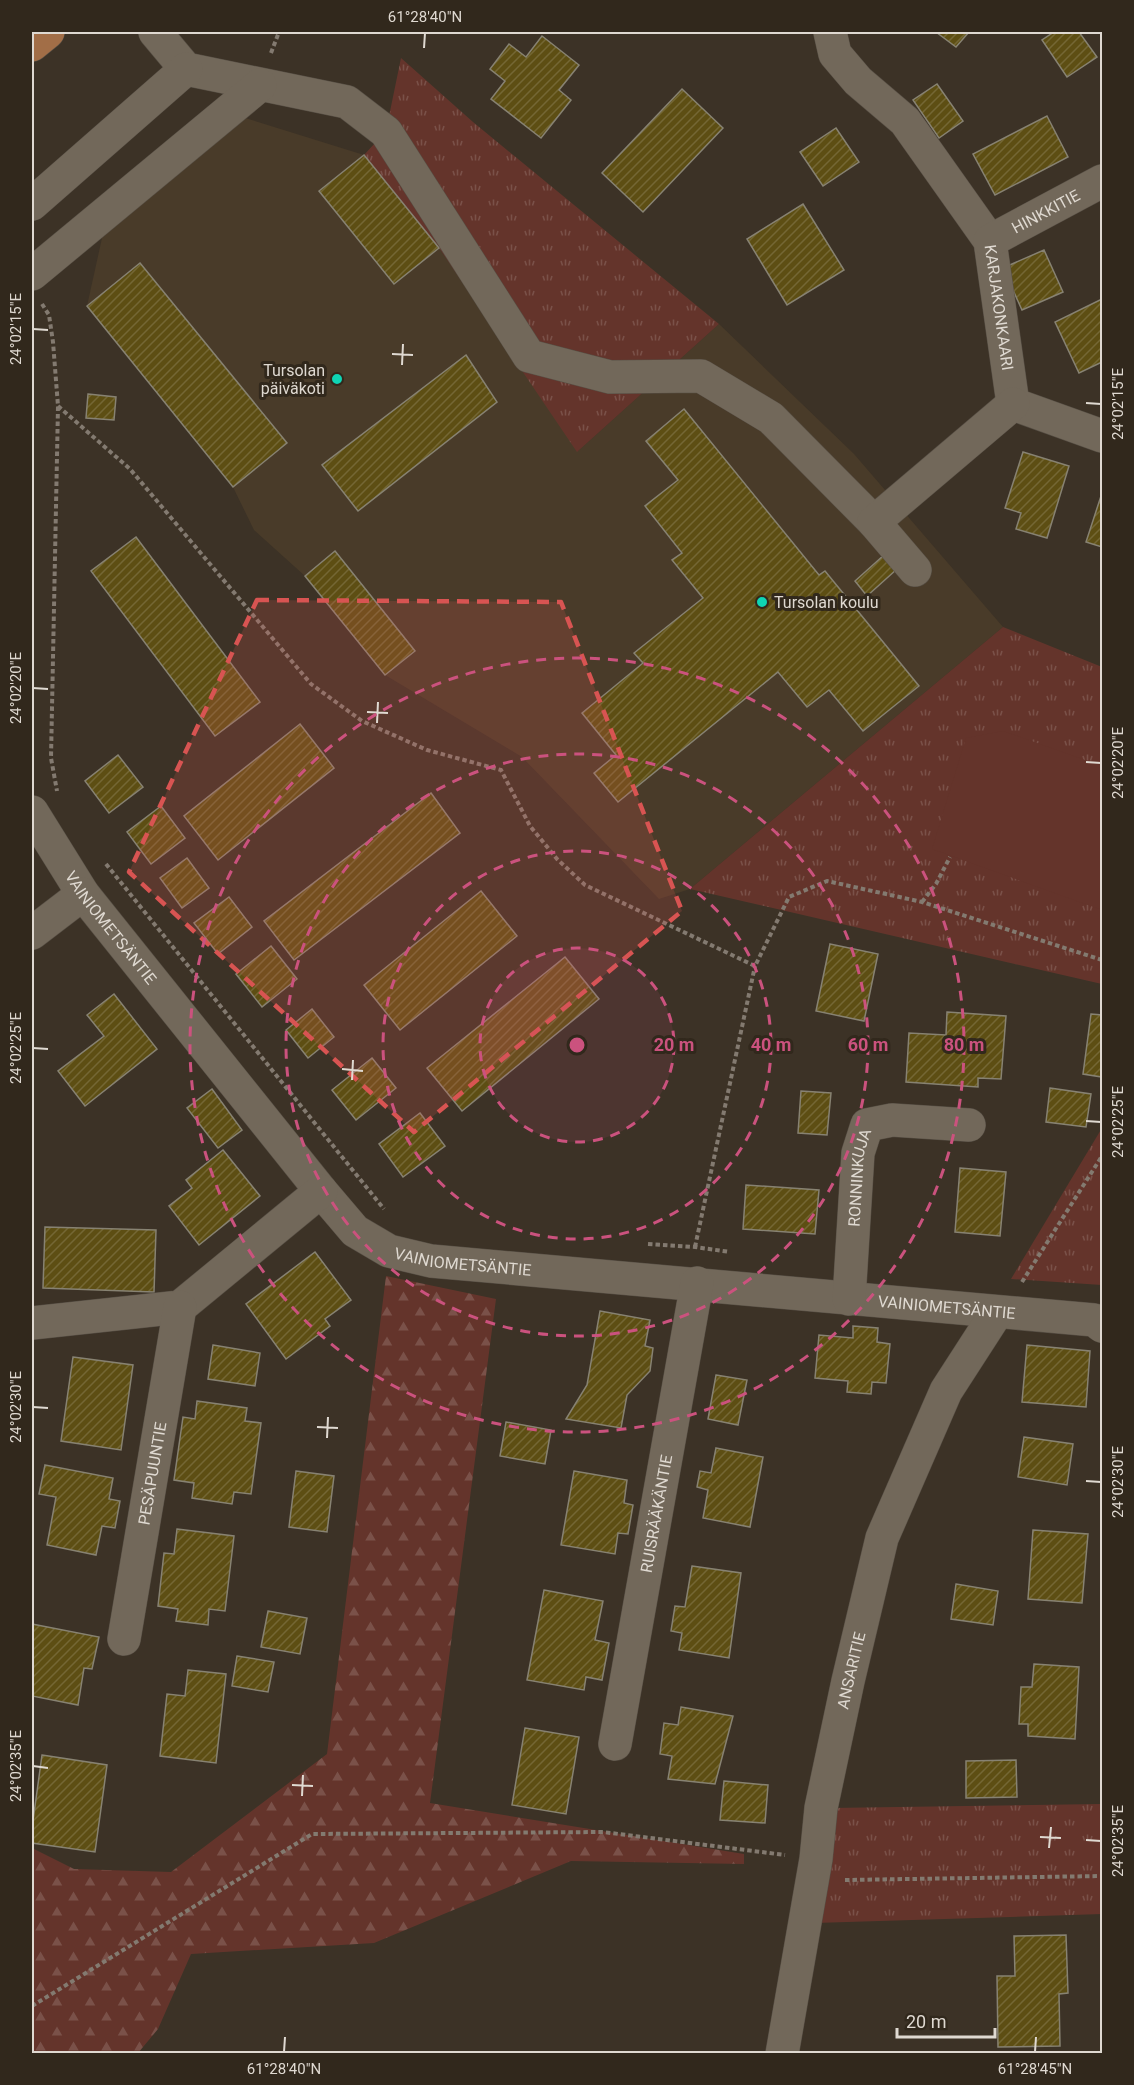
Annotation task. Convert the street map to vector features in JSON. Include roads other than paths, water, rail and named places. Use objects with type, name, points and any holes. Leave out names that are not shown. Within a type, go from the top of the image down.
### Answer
[{"type":"main road","points":[[32,45],[48,32]]},
{"type":"street","points":[[155,32],[186,69],[346,102],[386,132],[530,356],[610,377],[701,376],[771,418],[874,522],[915,570]]},
{"type":"street","name":"KARJAKONKAARI","points":[[830,32],[835,54],[858,81],[905,121],[990,241],[1013,404]]},
{"type":"street","points":[[32,204],[186,69]]},
{"type":"street","points":[[34,285],[260,85]]},
{"type":"street","name":"HINKKITIE","points":[[990,241],[1102,181]]},
{"type":"street","points":[[874,522],[1013,404],[1102,436]]},
{"type":"street","name":"VAINIOMETSÄNTIE","points":[[32,812],[83,894],[321,1191],[355,1231],[390,1251],[431,1261],[1094,1320],[1102,1326]]},
{"type":"street","points":[[32,933],[83,894]]},
{"type":"street","name":"RONNINKUJA","points":[[849,1299],[858,1153],[867,1125],[892,1120],[969,1125]]},
{"type":"street","points":[[32,1323],[180,1307],[321,1191]]},
{"type":"street","name":"RUISRÄÄKÄNTIE","points":[[615,1744],[697,1283]]},
{"type":"street","name":"PESÄPUUNTIE","points":[[124,1640],[180,1307]]},
{"type":"street","name":"ANSARITIE","points":[[782,2054],[814,1870],[821,1808],[882,1539],[946,1391],[997,1312]]},
{"type":"place","name":"Tursolan päiväkoti","points":[[337,379]]},
{"type":"place","name":"Tursolan koulu","points":[[762,602]]}]
